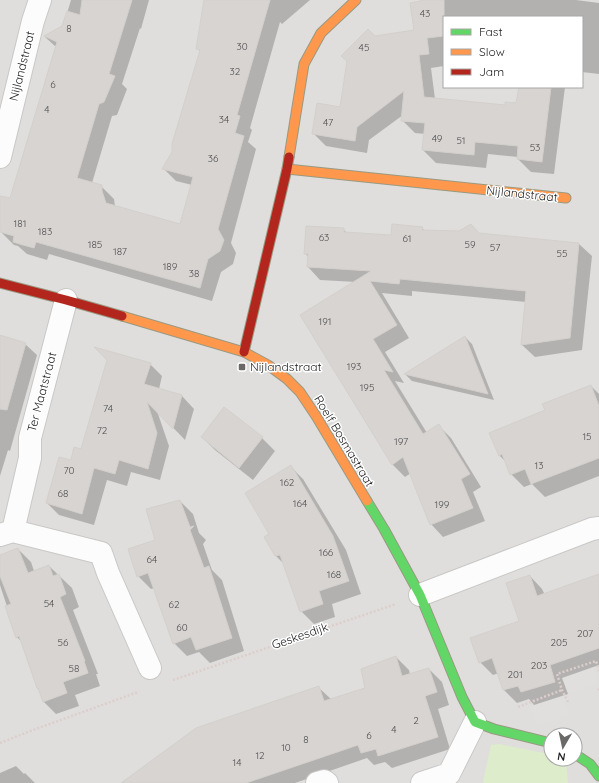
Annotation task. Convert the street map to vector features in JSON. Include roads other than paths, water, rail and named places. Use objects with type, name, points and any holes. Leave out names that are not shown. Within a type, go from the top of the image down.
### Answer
[{"type":"street","name":"Nijlandstraat","points":[[0,157],[33,21],[40,0]]},
{"type":"street","points":[[244,352],[287,169],[304,64],[320,33],[356,0]]},
{"type":"street","name":"Nijlandstraat","points":[[287,169],[566,198]]},
{"type":"street","name":"Roelf Bosmastraat","points":[[0,284],[66,300],[244,352],[268,365],[287,379],[300,392],[316,416],[342,462],[384,529],[420,595],[462,697],[476,722]]},
{"type":"street","name":"Ter Maatstraat","points":[[66,300],[30,438],[30,458],[7,533],[101,553],[108,573],[150,668]]},
{"type":"street","points":[[420,595],[592,529],[599,528]]},
{"type":"street","points":[[422,783],[449,774],[476,722],[494,729],[543,742]]},
{"type":"street","points":[[583,759],[590,764],[599,776]]},
{"type":"street","points":[[317,783],[324,781],[327,783]]},
{"type":"place","name":"Nijlandstraat","points":[[242,367]]}]
